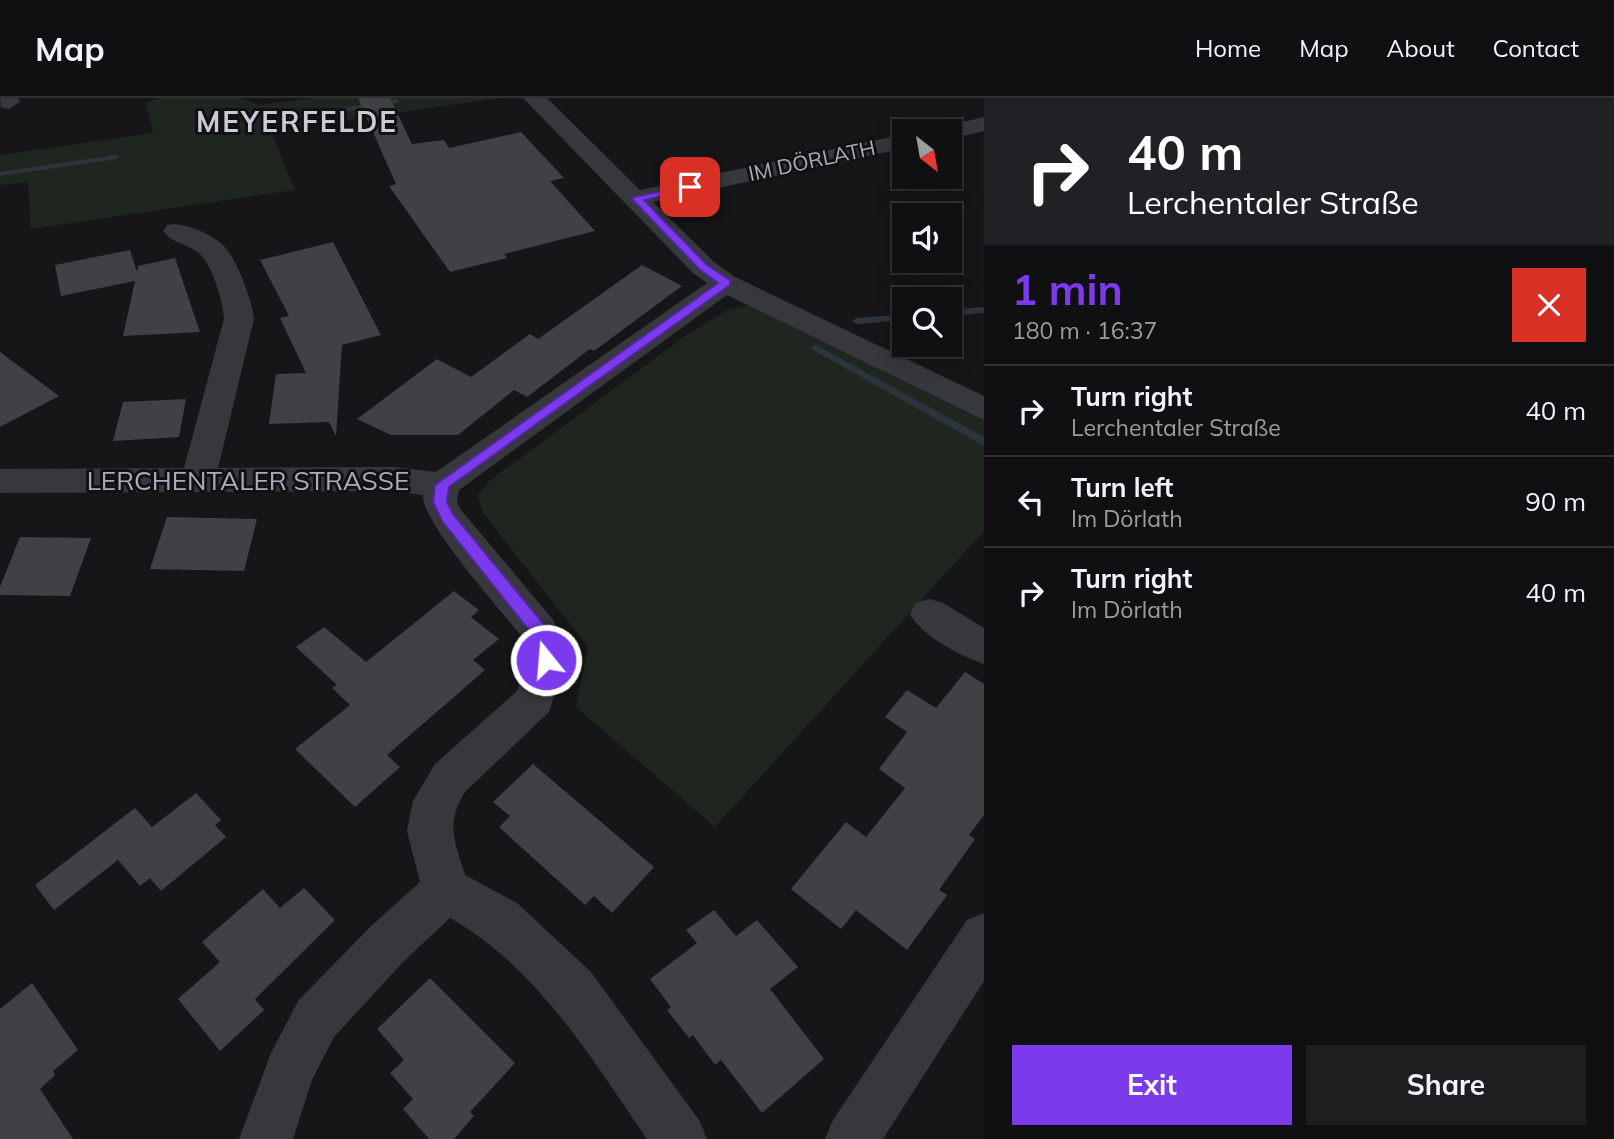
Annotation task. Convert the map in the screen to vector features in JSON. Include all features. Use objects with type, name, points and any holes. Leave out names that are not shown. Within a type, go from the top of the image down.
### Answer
[{"type":"street","points":[[534,98],[637,198],[703,267],[725,283],[984,410]]},
{"type":"street","points":[[962,129],[984,124]]},
{"type":"street","name":"IM DÖRLATH","points":[[637,198],[892,144]]},
{"type":"street","points":[[176,231],[212,250],[237,299],[239,319],[198,479]]},
{"type":"street","name":"LERCHENTALER STRASSE","points":[[0,481],[394,479],[442,485],[725,283]]},
{"type":"street","points":[[442,485],[440,502],[447,517],[540,632],[546,660],[535,700],[450,778],[435,801],[429,831],[446,890],[500,920],[572,990],[680,1139]]},
{"type":"street","points":[[929,614],[984,648]]},
{"type":"street","points":[[266,1139],[289,1071],[316,1019],[387,944],[446,890]]},
{"type":"street","points":[[852,1139],[984,937]]},
{"type":"shaded area","points":[[159,98],[240,98],[260,105],[312,98],[499,98],[271,131],[295,190],[31,229],[28,182],[0,185],[0,155],[153,133],[146,103]]},
{"type":"shaded area","points":[[759,304],[984,417],[984,531],[715,827],[576,707],[588,647],[483,513],[478,495],[489,481],[688,334],[729,309]]},
{"type":"building","points":[[358,98],[390,98],[412,144],[444,140],[449,148],[521,132],[564,178],[550,181],[595,231],[504,254],[507,258],[450,272],[389,186],[396,184]]},
{"type":"building","points":[[333,242],[381,335],[342,345],[336,436],[329,422],[269,424],[276,374],[306,373],[280,318],[289,316],[260,260]]},
{"type":"building","points":[[130,250],[137,272],[138,266],[175,258],[200,332],[123,336],[135,281],[61,296],[55,265]]},
{"type":"building","points":[[642,265],[682,286],[594,351],[590,349],[527,397],[514,390],[458,435],[391,435],[357,419],[437,359],[471,377],[530,334],[538,339]]},
{"type":"building","points":[[0,352],[59,396],[0,427]]},
{"type":"building","points":[[186,399],[179,437],[113,441],[123,402]]},
{"type":"building","points":[[167,517],[257,519],[244,571],[150,569]]},
{"type":"building","points":[[20,537],[91,538],[70,596],[0,595],[0,587]]},
{"type":"building","points":[[454,591],[479,610],[471,617],[499,639],[473,660],[485,670],[387,755],[400,767],[355,807],[295,749],[350,705],[332,688],[337,685],[296,647],[324,627],[366,662]]},
{"type":"building","points":[[965,672],[984,684],[984,815],[969,835],[975,839],[939,890],[947,895],[907,950],[856,910],[841,929],[791,889],[846,822],[866,837],[905,788],[879,769],[907,732],[885,717],[907,690],[936,708]]},
{"type":"building","points":[[533,764],[654,867],[612,913],[594,896],[585,905],[499,827],[510,816],[493,802]]},
{"type":"building","points":[[196,793],[221,820],[215,825],[226,837],[161,891],[150,878],[140,886],[118,860],[54,910],[35,885],[135,808],[152,827]]},
{"type":"building","points":[[304,888],[335,920],[255,999],[264,1010],[220,1051],[178,999],[220,962],[202,942],[263,889],[280,908]]},
{"type":"building","points":[[714,910],[736,936],[757,920],[798,967],[770,989],[824,1059],[762,1113],[721,1060],[715,1065],[693,1035],[689,1038],[667,1010],[671,1007],[650,979],[697,943],[686,930]]},
{"type":"building","points":[[430,978],[515,1063],[470,1112],[474,1116],[454,1139],[429,1139],[403,1109],[413,1099],[390,1073],[404,1060],[377,1029]]},
{"type":"building","points":[[32,983],[78,1050],[53,1071],[55,1075],[40,1089],[73,1139],[0,1139],[0,1009]]},
{"type":"waterway","points":[[281,120],[395,101]]},
{"type":"waterway","points":[[0,174],[115,157]]},
{"type":"waterway","points":[[962,312],[984,310]]},
{"type":"waterway","points":[[857,321],[892,318]]},
{"type":"waterway","points":[[816,348],[984,442]]},
{"type":"district","name":"MEYERFELDE","points":[[297,122]]},
{"type":"route","points":[[546,660],[540,632],[447,517],[440,502],[442,485],[698,305],[725,283],[703,267],[637,198],[690,187]]}]
